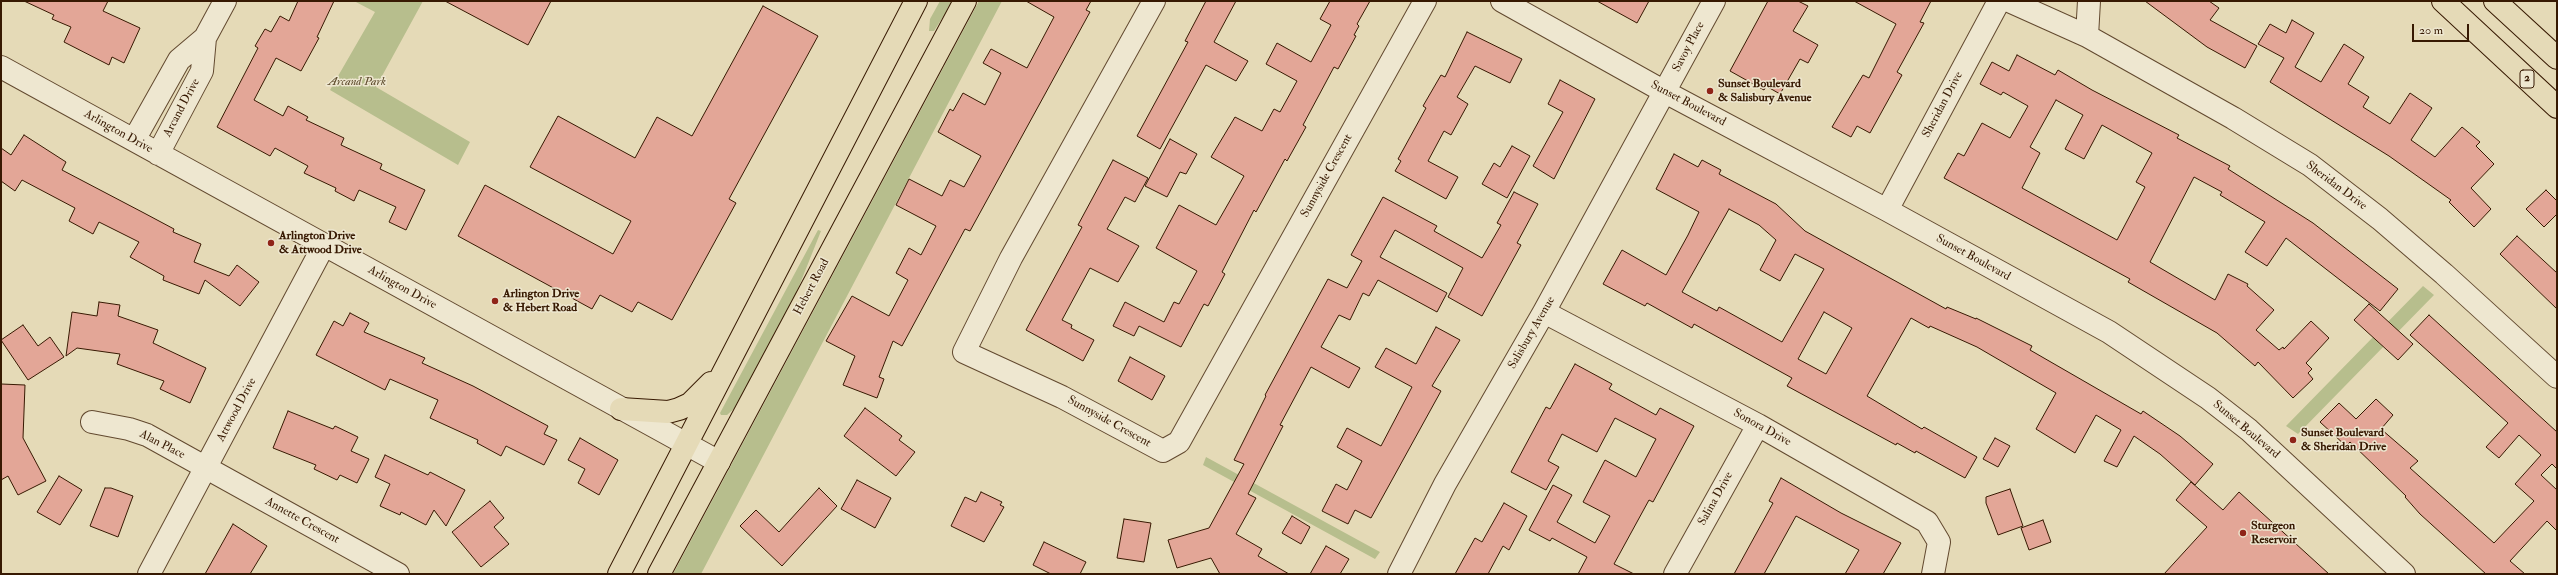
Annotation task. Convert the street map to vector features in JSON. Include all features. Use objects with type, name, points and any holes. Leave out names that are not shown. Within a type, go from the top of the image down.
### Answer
[{"type":"main road","points":[[619,574],[916,1]]},
{"type":"main road","name":"Hebert Road","points":[[659,574],[965,1]]},
{"type":"main road","name":"2","points":[[2442,1],[2557,107]]},
{"type":"main road","points":[[2495,1],[2557,58]]},
{"type":"main road","points":[[621,409],[668,412],[679,409],[699,397],[730,361]]},
{"type":"street","name":"Arcand Drive","points":[[134,140],[179,60],[205,38],[225,1]]},
{"type":"street","name":"Sunnyside Crescent","points":[[1154,1],[1011,258],[964,352],[1062,397],[1163,451],[1179,442],[1425,1]]},
{"type":"street","name":"Sunset Boulevard","points":[[1502,1],[1664,92],[1887,210],[2109,332],[2208,398],[2249,430],[2404,574]]},
{"type":"street","name":"Savoy Place","points":[[1664,92],[1714,1]]},
{"type":"street","name":"Sheridan Drive","points":[[1887,210],[1999,1]]},
{"type":"street","name":"Sheridan Drive","points":[[2009,1],[2087,36],[2233,118],[2310,165],[2380,219],[2557,376]]},
{"type":"street","points":[[2087,36],[2089,1]]},
{"type":"street","name":"Arcand Drive","points":[[158,154],[202,72],[205,38]]},
{"type":"street","name":"Arlington Drive","points":[[1,67],[719,462]]},
{"type":"street","name":"Salisbury Avenue","points":[[1399,574],[1445,484],[1544,312],[1664,92]]},
{"type":"street","name":"Attwood Drive","points":[[149,574],[324,245]]},
{"type":"street","name":"Sonora Drive","points":[[1544,312],[1758,425],[1927,522],[1939,542],[1933,574]]},
{"type":"street","name":"Alan Place","points":[[92,422],[143,434],[206,468]]},
{"type":"street","name":"Salina Drive","points":[[1675,574],[1758,425]]},
{"type":"street","name":"Annette Crescent","points":[[206,468],[398,574]]},
{"type":"green space","name":"Arcand Park","points":[[354,1],[423,1],[376,87],[470,142],[458,165],[330,90],[375,12]]},
{"type":"green space","points":[[940,1],[953,1],[934,31],[929,31],[930,19]]},
{"type":"green space","points":[[979,1],[1002,1],[701,574],[673,574]]},
{"type":"green space","points":[[818,230],[821,231],[786,319],[737,406],[727,415],[721,415],[720,413]]},
{"type":"green space","points":[[2423,286],[2434,295],[2298,434],[2286,426]]},
{"type":"green space","points":[[1206,457],[1380,552],[1375,559],[1203,465]]},
{"type":"building","points":[[24,1],[108,1],[103,11],[140,28],[124,63],[112,57],[109,65],[64,42],[71,27],[52,19],[54,15]]},
{"type":"building","points":[[298,1],[334,1],[317,37],[319,38],[301,71],[276,58],[254,100],[283,116],[288,106],[308,117],[306,120],[344,138],[341,145],[382,164],[380,169],[425,190],[406,230],[389,222],[396,207],[359,190],[354,201],[335,191],[336,188],[304,173],[308,166],[275,148],[270,156],[217,127],[258,48],[255,46],[265,29],[271,32],[280,16],[289,21]]},
{"type":"building","points":[[445,1],[551,1],[528,45]]},
{"type":"building","points":[[1026,1],[1091,1],[1086,10],[1090,12],[970,231],[965,229],[902,346],[893,341],[879,377],[884,379],[877,398],[843,385],[855,356],[826,341],[852,296],[889,316],[908,280],[896,273],[909,248],[921,255],[936,226],[896,205],[909,179],[942,196],[950,180],[964,187],[981,156],[938,132],[950,109],[953,111],[963,93],[985,105],[1001,73],[983,63],[991,49],[1027,68],[1054,17]]},
{"type":"building","points":[[1206,1],[1236,1],[1214,42],[1248,61],[1236,81],[1206,65],[1160,149],[1137,136],[1188,42],[1185,41]]},
{"type":"building","points":[[1330,1],[1370,1],[1357,24],[1359,26],[1354,35],[1356,36],[1338,69],[1334,67],[1303,125],[1306,127],[1287,161],[1285,159],[1256,212],[1254,210],[1222,272],[1225,274],[1208,306],[1204,304],[1181,347],[1139,326],[1134,336],[1113,326],[1125,302],[1164,322],[1174,302],[1179,304],[1197,271],[1156,248],[1179,205],[1216,225],[1244,176],[1211,157],[1235,117],[1262,131],[1274,109],[1280,112],[1297,81],[1266,64],[1277,43],[1311,62],[1331,25],[1320,19]]},
{"type":"building","points":[[1597,1],[1649,1],[1637,23]]},
{"type":"building","points":[[1768,1],[1798,1],[1808,6],[1793,31],[1818,45],[1808,63],[1800,59],[1780,94],[1766,86],[1764,90],[1730,71]]},
{"type":"building","points":[[1854,1],[1931,1],[1920,22],[1924,23],[1897,72],[1902,75],[1870,133],[1857,126],[1851,137],[1832,127],[1863,75],[1869,78],[1896,24]]},
{"type":"building","points":[[2145,1],[2209,1],[2219,8],[2210,20],[2257,46],[2245,68],[2207,47]]},
{"type":"building","points":[[763,6],[818,36],[729,199],[736,203],[672,320],[638,302],[632,312],[600,295],[592,309],[458,236],[485,185],[613,254],[631,221],[530,167],[558,116],[635,158],[657,117],[692,136]]},
{"type":"building","points":[[2292,20],[2314,33],[2295,67],[2321,82],[2344,44],[2364,57],[2348,84],[2369,97],[2363,107],[2390,124],[2410,93],[2432,108],[2411,140],[2435,157],[2462,127],[2480,142],[2476,146],[2494,164],[2471,188],[2491,209],[2474,227],[2449,202],[2451,200],[2389,156],[2270,82],[2284,58],[2258,44],[2270,24],[2286,33]]},
{"type":"building","points":[[1467,32],[1522,59],[1510,83],[1475,66],[1457,97],[1468,104],[1451,135],[1444,131],[1428,161],[1458,177],[1446,199],[1395,171],[1401,161],[1398,159],[1426,108],[1423,106],[1441,75],[1445,77]]},
{"type":"building","points":[[2017,55],[2055,75],[2058,70],[2092,90],[2179,135],[2177,138],[2230,166],[2228,169],[2313,223],[2398,289],[2380,311],[2286,238],[2267,266],[2245,252],[2265,222],[2220,195],[2222,192],[2194,177],[2150,262],[2215,300],[2228,274],[2248,284],[2247,286],[2274,310],[2256,330],[2279,350],[2283,347],[2284,349],[2311,321],[2329,338],[2306,363],[2312,369],[2308,373],[2313,379],[2293,398],[2258,362],[2255,366],[2217,333],[2128,282],[2130,279],[1944,178],[1958,153],[1964,156],[1982,123],[2010,138],[2028,106],[2003,92],[2001,95],[1980,84],[1992,62],[2009,71]],"holes":[[[2056,100],[2083,115],[2065,149],[2084,159],[2102,125],[2152,153],[2136,182],[2145,187],[2117,240],[2022,188],[2040,153],[2030,147]]]},
{"type":"building","points":[[1560,80],[1595,99],[1554,179],[1533,166],[1563,112],[1548,104]]},
{"type":"building","points":[[24,135],[66,162],[62,170],[174,229],[173,232],[201,244],[194,262],[229,276],[237,265],[259,282],[240,306],[205,280],[199,294],[163,280],[164,276],[130,257],[139,242],[99,222],[93,234],[69,221],[75,208],[22,180],[15,191],[1,181],[1,148],[11,155]]},
{"type":"building","points":[[1170,139],[1197,154],[1186,174],[1180,172],[1167,197],[1145,186]]},
{"type":"building","points":[[1512,146],[1530,156],[1507,198],[1482,184],[1494,163],[1500,167]]},
{"type":"building","points":[[1674,154],[1698,167],[1702,160],[1721,170],[1719,174],[1776,204],[1805,231],[1946,309],[1947,307],[1976,318],[2032,346],[2030,350],[2141,414],[2143,411],[2180,436],[2213,464],[2195,485],[2160,454],[2134,436],[2117,467],[2104,461],[2121,430],[2096,415],[2075,453],[2036,429],[2056,393],[1977,347],[1930,326],[1929,328],[1911,318],[1867,396],[1922,429],[1924,427],[1977,457],[1965,478],[1916,451],[1915,453],[1897,443],[1896,445],[1787,386],[1792,378],[1694,324],[1692,328],[1647,303],[1645,306],[1603,284],[1622,250],[1666,275],[1699,212],[1656,189]],"holes":[[[1729,209],[1759,225],[1776,240],[1760,270],[1780,281],[1795,254],[1824,269],[1782,342],[1719,307],[1717,311],[1682,292]],[[1824,312],[1852,328],[1826,374],[1798,359]]]},
{"type":"building","points":[[1113,160],[1148,178],[1135,202],[1125,197],[1107,229],[1139,246],[1118,282],[1090,268],[1062,320],[1072,325],[1071,328],[1094,340],[1083,361],[1026,330],[1082,227],[1078,225]]},
{"type":"building","points":[[2546,190],[2557,201],[2557,214],[2544,227],[2526,209]]},
{"type":"building","points":[[1514,192],[1538,204],[1517,243],[1521,245],[1482,316],[1448,297],[1463,268],[1395,230],[1380,257],[1447,293],[1437,312],[1378,280],[1369,296],[1363,293],[1350,320],[1339,315],[1321,347],[1360,368],[1349,388],[1311,367],[1280,425],[1283,426],[1248,494],[1256,498],[1236,534],[1262,549],[1258,556],[1289,574],[1220,574],[1211,558],[1177,568],[1168,540],[1209,528],[1244,464],[1234,460],[1266,396],[1265,395],[1328,279],[1347,288],[1362,261],[1351,255],[1383,197],[1437,226],[1434,231],[1482,258],[1501,225],[1497,223]]},
{"type":"building","points":[[2517,236],[2557,273],[2557,309],[2500,254]]},
{"type":"building","points":[[99,302],[120,305],[118,316],[158,330],[153,343],[206,368],[190,403],[160,389],[164,381],[117,364],[120,354],[77,348],[66,356],[72,312],[97,316]]},
{"type":"building","points":[[2369,304],[2413,344],[2398,360],[2354,320]]},
{"type":"building","points":[[350,313],[369,323],[364,332],[425,358],[422,363],[473,386],[548,426],[544,434],[557,440],[544,465],[506,446],[501,456],[477,443],[478,440],[430,418],[438,400],[390,379],[385,390],[316,355],[334,321],[343,326]]},
{"type":"building","points":[[2429,315],[2557,432],[2557,469],[2552,464],[2541,475],[2557,490],[2557,531],[2547,521],[2510,561],[2525,574],[2486,574],[2420,514],[2405,497],[2406,496],[2350,442],[2346,446],[2320,422],[2339,403],[2356,419],[2376,399],[2393,415],[2381,429],[2418,461],[2410,468],[2494,543],[2534,501],[2515,484],[2541,455],[2519,435],[2499,458],[2486,447],[2508,423],[2410,335]]},
{"type":"building","points":[[23,325],[38,346],[50,337],[64,357],[28,380],[1,340]]},
{"type":"building","points":[[1436,327],[1460,340],[1432,386],[1441,391],[1371,518],[1355,510],[1348,524],[1322,511],[1336,484],[1347,490],[1362,461],[1337,447],[1347,428],[1381,446],[1412,387],[1375,367],[1386,348],[1416,364]]},
{"type":"building","points":[[1130,357],[1165,376],[1152,400],[1118,381]]},
{"type":"building","points":[[1575,364],[1612,384],[1609,389],[1656,415],[1660,408],[1694,426],[1653,502],[1649,500],[1614,564],[1634,574],[1578,574],[1587,557],[1552,538],[1550,541],[1529,530],[1553,485],[1572,495],[1557,522],[1595,543],[1610,516],[1583,502],[1605,460],[1636,477],[1656,439],[1615,418],[1597,452],[1562,434],[1548,461],[1559,467],[1546,490],[1511,472],[1546,407],[1550,409]]},
{"type":"building","points":[[1,384],[25,385],[23,438],[46,481],[18,495],[8,476],[1,480]]},
{"type":"building","points":[[865,408],[902,436],[899,440],[915,452],[896,476],[844,436]]},
{"type":"building","points":[[288,411],[333,429],[335,426],[358,437],[351,451],[369,459],[357,483],[340,475],[337,480],[314,469],[316,465],[273,448]]},
{"type":"building","points":[[580,438],[618,460],[599,495],[578,483],[585,469],[568,460]]},
{"type":"building","points":[[1995,438],[2010,446],[1998,467],[1983,459]]},
{"type":"building","points":[[385,455],[428,475],[430,472],[465,490],[446,526],[434,510],[426,525],[401,512],[400,515],[380,506],[390,484],[375,477]]},
{"type":"building","points":[[59,476],[82,490],[60,525],[37,512]]},
{"type":"building","points":[[1781,478],[1841,513],[1901,543],[1883,574],[1845,574],[1859,550],[1796,516],[1764,574],[1734,574],[1773,503],[1769,501]]},
{"type":"building","points":[[857,480],[891,498],[875,528],[841,509]]},
{"type":"building","name":"Sturgeon Reservoir","points":[[2191,482],[2223,510],[2239,492],[2329,574],[2164,574],[2207,527],[2176,500]]},
{"type":"building","points":[[105,488],[111,488],[133,496],[118,537],[90,526]]},
{"type":"building","points":[[819,488],[837,506],[782,566],[740,526],[756,510],[779,532]]},
{"type":"building","points":[[2010,489],[2023,526],[1998,535],[1986,503],[1986,497]]},
{"type":"building","points":[[981,492],[1002,502],[1000,505],[1004,507],[984,542],[951,526],[965,497],[976,502]]},
{"type":"building","points":[[490,501],[504,518],[494,527],[509,544],[481,567],[452,532]]},
{"type":"building","points":[[1504,503],[1527,516],[1509,550],[1503,546],[1488,574],[1455,574],[1475,538],[1482,542]]},
{"type":"building","points":[[1292,516],[1310,527],[1301,544],[1282,533]]},
{"type":"building","points":[[1124,519],[1151,523],[1144,562],[1117,558]]},
{"type":"building","points":[[2043,520],[2051,542],[2029,550],[2021,528]]},
{"type":"building","points":[[233,524],[267,546],[250,574],[205,574]]},
{"type":"building","points":[[1044,542],[1086,562],[1080,574],[1051,574],[1033,565]]},
{"type":"building","points":[[1326,546],[1349,559],[1340,574],[1310,574]]},
{"type":"place","name":"Sunset Boulevard & Salisbury Avenue","points":[[1710,91]]},
{"type":"place","name":"Arlington Drive & Attwood Drive","points":[[271,243]]},
{"type":"place","name":"Arlington Drive & Hebert Road","points":[[495,301]]},
{"type":"place","name":"Sunset Boulevard & Sheridan Drive","points":[[2293,440]]},
{"type":"place","name":"Sturgeon Reservoir","points":[[2243,533]]}]
